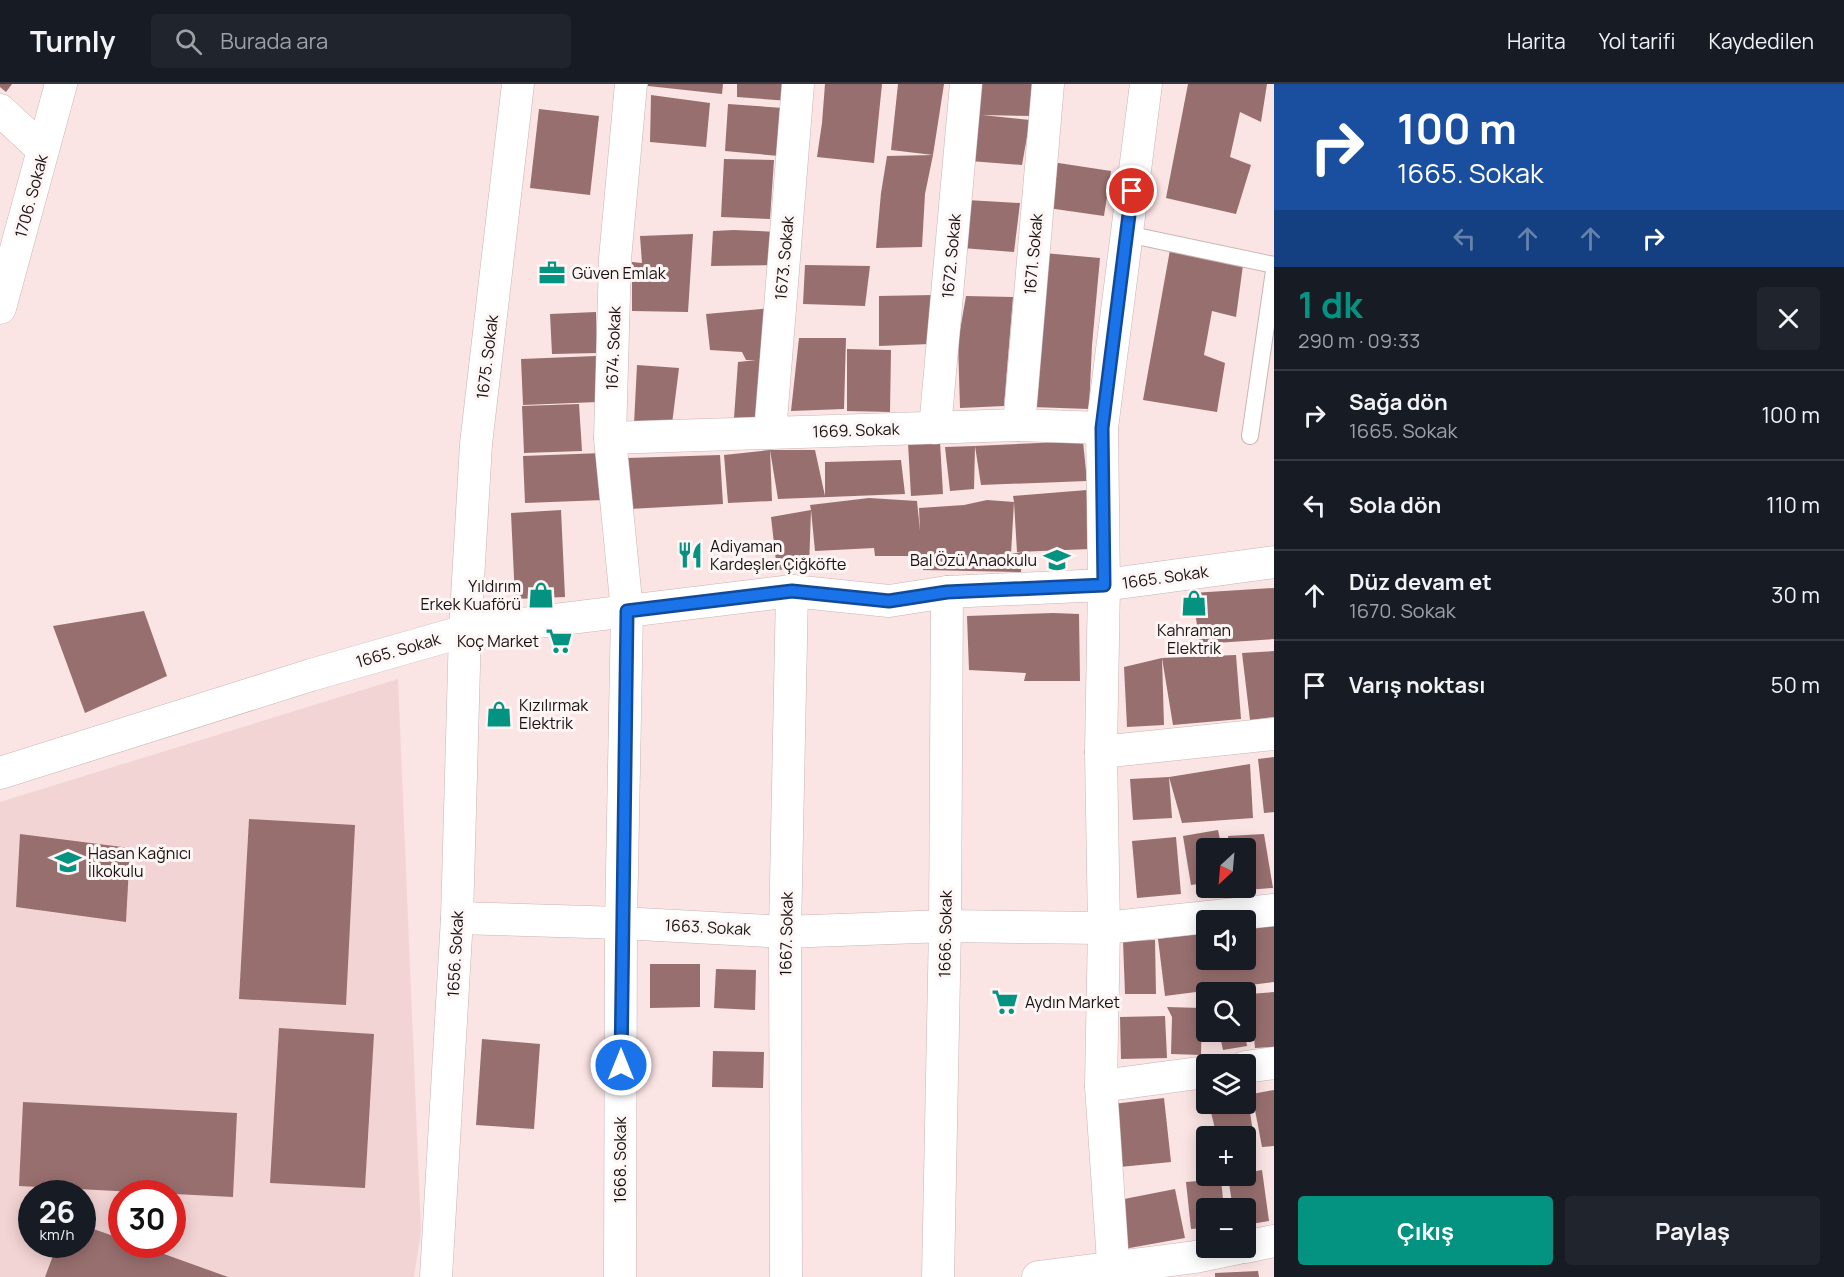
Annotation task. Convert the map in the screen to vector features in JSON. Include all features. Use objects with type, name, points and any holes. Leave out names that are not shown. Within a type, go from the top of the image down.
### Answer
[{"type":"street","name":"1706. Sokak","points":[[2,294],[61,84]]},
{"type":"street","name":"1675. Sokak","points":[[465,631],[476,444],[518,84]]},
{"type":"street","name":"1674. Sokak","points":[[627,611],[610,438],[615,259],[630,84]]},
{"type":"street","name":"1673. Sokak","points":[[770,433],[798,84]]},
{"type":"street","name":"1672. Sokak","points":[[935,428],[966,84]]},
{"type":"street","name":"1671. Sokak","points":[[1019,425],[1048,84]]},
{"type":"street","points":[[1113,1272],[1101,1086],[1104,928],[1101,752],[1104,585],[1102,428],[1146,84]]},
{"type":"street","points":[[0,110],[44,150]]},
{"type":"street","name":"1669. Sokak","points":[[610,438],[1019,425],[1102,428]]},
{"type":"street","name":"1665. Sokak","points":[[0,773],[311,675],[465,631],[792,591],[889,601],[947,592],[1104,585],[1274,562]]},
{"type":"street","name":"1667. Sokak","points":[[786,1277],[785,932],[792,591]]},
{"type":"street","name":"1666. Sokak","points":[[938,1277],[945,926],[947,592]]},
{"type":"street","name":"1668. Sokak","points":[[620,1277],[621,923],[627,611]]},
{"type":"street","name":"1656. Sokak","points":[[436,1277],[457,918],[465,631]]},
{"type":"street","points":[[1101,752],[1274,734]]},
{"type":"street","name":"1663. Sokak","points":[[457,918],[621,923],[785,932],[945,926],[1104,928],[1274,910]]},
{"type":"street","points":[[1256,1065],[1274,1063]]},
{"type":"street","points":[[1101,1086],[1196,1073]]},
{"type":"street","points":[[1256,1244],[1274,1240]]},
{"type":"street","points":[[1038,1277],[1195,1267],[1215,1258]]},
{"type":"lane","points":[[1127,234],[1274,265]]},
{"type":"lane","points":[[1250,436],[1274,271]]},
{"type":"shaded area","points":[[398,679],[421,1231],[414,1277],[0,1277],[0,802]]},
{"type":"building","points":[[0,84],[12,84],[6,92]]},
{"type":"building","points":[[648,84],[723,84],[722,94],[648,86]]},
{"type":"building","points":[[737,84],[791,84],[790,101],[737,97]]},
{"type":"building","points":[[825,84],[882,84],[874,163],[817,157]]},
{"type":"building","points":[[898,84],[944,84],[933,155],[891,150]]},
{"type":"building","points":[[981,84],[1036,84],[1034,116],[982,115],[1030,120],[1022,165],[970,161]]},
{"type":"building","points":[[1188,84],[1267,84],[1261,122],[1240,112],[1230,157],[1251,165],[1236,214],[1166,198]]},
{"type":"building","points":[[651,95],[710,103],[706,147],[650,142]]},
{"type":"building","points":[[728,104],[783,108],[779,156],[725,151]]},
{"type":"building","points":[[539,109],[599,116],[590,195],[530,188]]},
{"type":"building","points":[[933,155],[925,194],[922,247],[876,248],[887,156]]},
{"type":"building","points":[[724,159],[774,160],[770,219],[721,217]]},
{"type":"building","points":[[1052,162],[1111,171],[1104,216],[1048,208]]},
{"type":"building","points":[[967,200],[1020,203],[1014,252],[962,248]]},
{"type":"building","points":[[713,231],[778,232],[777,265],[711,266]]},
{"type":"building","points":[[693,234],[688,312],[632,311],[632,262],[642,263],[640,236]]},
{"type":"building","points":[[1170,250],[1243,265],[1236,317],[1212,311],[1204,355],[1225,363],[1217,412],[1143,400]]},
{"type":"building","points":[[1044,253],[1100,258],[1089,409],[1032,407]]},
{"type":"building","points":[[805,265],[870,266],[865,306],[803,304]]},
{"type":"building","points":[[933,295],[930,344],[879,346],[879,296]]},
{"type":"building","points":[[966,296],[1013,297],[1004,406],[960,408],[958,342]]},
{"type":"building","points":[[773,308],[771,419],[734,418],[738,362],[756,360],[746,360],[742,352],[710,350],[706,314]]},
{"type":"building","points":[[596,312],[597,353],[552,354],[550,314]]},
{"type":"building","points":[[799,338],[846,338],[844,409],[791,411]]},
{"type":"building","points":[[847,349],[891,350],[890,412],[847,411]]},
{"type":"building","points":[[596,356],[598,402],[523,405],[521,359]]},
{"type":"building","points":[[637,365],[679,368],[672,424],[634,424]]},
{"type":"building","points":[[579,404],[582,451],[524,453],[522,406]]},
{"type":"building","points":[[1083,441],[1087,481],[981,485],[975,446]]},
{"type":"building","points":[[940,442],[943,494],[911,496],[908,443]]},
{"type":"building","points":[[975,446],[974,489],[950,491],[945,447]]},
{"type":"building","points":[[770,450],[815,450],[825,496],[825,462],[901,460],[905,494],[778,499]]},
{"type":"building","points":[[770,450],[772,501],[728,503],[724,455]]},
{"type":"building","points":[[602,453],[604,500],[525,503],[523,456]]},
{"type":"building","points":[[720,455],[723,504],[629,509],[628,458]]},
{"type":"building","points":[[1087,490],[1090,549],[1017,552],[1013,496]]},
{"type":"building","points":[[869,498],[917,501],[920,531],[919,508],[964,505],[987,500],[1014,502],[1011,554],[1022,552],[1021,572],[923,570],[923,556],[875,556],[874,548],[815,551],[810,505]]},
{"type":"building","points":[[561,510],[565,597],[515,599],[511,513]]},
{"type":"building","points":[[811,510],[809,568],[777,570],[771,517]]},
{"type":"building","points":[[1274,588],[1274,639],[1200,644],[1192,593]]},
{"type":"building","points":[[144,611],[167,676],[85,713],[53,626]]},
{"type":"building","points":[[1079,614],[1080,681],[1024,681],[1026,673],[969,670],[967,616]]},
{"type":"building","points":[[1274,651],[1274,717],[1250,720],[1242,653]]},
{"type":"building","points":[[1236,655],[1241,719],[1173,725],[1162,658]]},
{"type":"building","points":[[1162,658],[1164,725],[1127,727],[1124,667]]},
{"type":"building","points":[[1274,757],[1274,812],[1264,813],[1258,759]]},
{"type":"building","points":[[1250,764],[1253,818],[1182,823],[1169,777]]},
{"type":"building","points":[[1169,777],[1172,818],[1133,820],[1130,779]]},
{"type":"building","points":[[249,819],[355,825],[346,1005],[239,999]]},
{"type":"building","points":[[1218,830],[1220,838],[1196,838],[1196,884],[1191,885],[1183,836]]},
{"type":"building","points":[[20,834],[130,848],[126,922],[16,907]]},
{"type":"building","points":[[1264,834],[1273,888],[1256,889],[1256,838],[1228,838],[1228,836]]},
{"type":"building","points":[[1176,837],[1181,894],[1137,898],[1132,841]]},
{"type":"building","points":[[1274,924],[1274,982],[1256,984],[1256,982],[1196,982],[1196,992],[1165,996],[1158,939],[1196,934],[1196,970],[1256,970],[1256,926]]},
{"type":"building","points":[[1155,940],[1156,994],[1125,994],[1123,941]]},
{"type":"building","points":[[650,964],[700,964],[700,1007],[650,1008]]},
{"type":"building","points":[[716,969],[756,970],[755,1010],[714,1008]]},
{"type":"building","points":[[1274,992],[1274,1047],[1255,1048],[1256,994]]},
{"type":"building","points":[[1167,1007],[1196,1008],[1196,1042],[1201,1042],[1201,1054],[1171,1054],[1172,1017]]},
{"type":"building","points":[[1165,1016],[1167,1058],[1121,1059],[1120,1017]]},
{"type":"building","points":[[279,1028],[374,1034],[365,1188],[270,1183]]},
{"type":"building","points":[[482,1039],[540,1044],[534,1129],[476,1125]]},
{"type":"building","points":[[1221,1042],[1246,1042],[1247,1046],[1223,1050]]},
{"type":"building","points":[[713,1051],[764,1052],[763,1088],[712,1087]]},
{"type":"building","points":[[1274,1090],[1274,1146],[1262,1147],[1256,1114],[1256,1093]]},
{"type":"building","points":[[1164,1098],[1171,1162],[1120,1167],[1113,1104]]},
{"type":"building","points":[[23,1102],[237,1113],[233,1197],[186,1195],[186,1180],[108,1180],[108,1191],[96,1190],[96,1180],[19,1180]]},
{"type":"building","points":[[1211,1114],[1250,1114],[1252,1126],[1214,1126]]},
{"type":"building","points":[[1262,1170],[1269,1221],[1256,1223],[1256,1198],[1231,1198],[1229,1186],[1256,1186],[1256,1171]]},
{"type":"building","points":[[1196,1181],[1196,1186],[1222,1186],[1223,1198],[1196,1198],[1196,1229],[1191,1229],[1186,1182]]},
{"type":"building","points":[[1175,1189],[1185,1238],[1124,1249],[1114,1201]]},
{"type":"building","points":[[96,1230],[108,1234],[108,1258],[175,1258],[228,1277],[45,1277],[52,1258],[96,1258]]},
{"type":"building","points":[[1258,1271],[1259,1277],[1215,1277],[1215,1273]]},
{"type":"place","name":"Güven Emlak","points":[[552,273]]},
{"type":"place","name":"Adiyaman Kardeşler Çiğköfte","points":[[690,555]]},
{"type":"place","name":"Bal Özü Anaokulu","points":[[1057,560]]},
{"type":"place","name":"Yıldırım Erkek Kuaförü","points":[[541,595]]},
{"type":"place","name":"Kahraman Elektrik","points":[[1194,603]]},
{"type":"place","name":"Koç Market","points":[[559,641]]},
{"type":"place","name":"Kızılırmak Elektrik","points":[[499,714]]},
{"type":"place","name":"Hasan Kağnıcı İlkokulu","points":[[68,862]]},
{"type":"place","name":"Aydın Market","points":[[1005,1002]]},
{"type":"route","points":[[621,1065],[621,923],[627,611],[792,591],[889,601],[947,592],[1104,585],[1102,428],[1132,191]]}]
